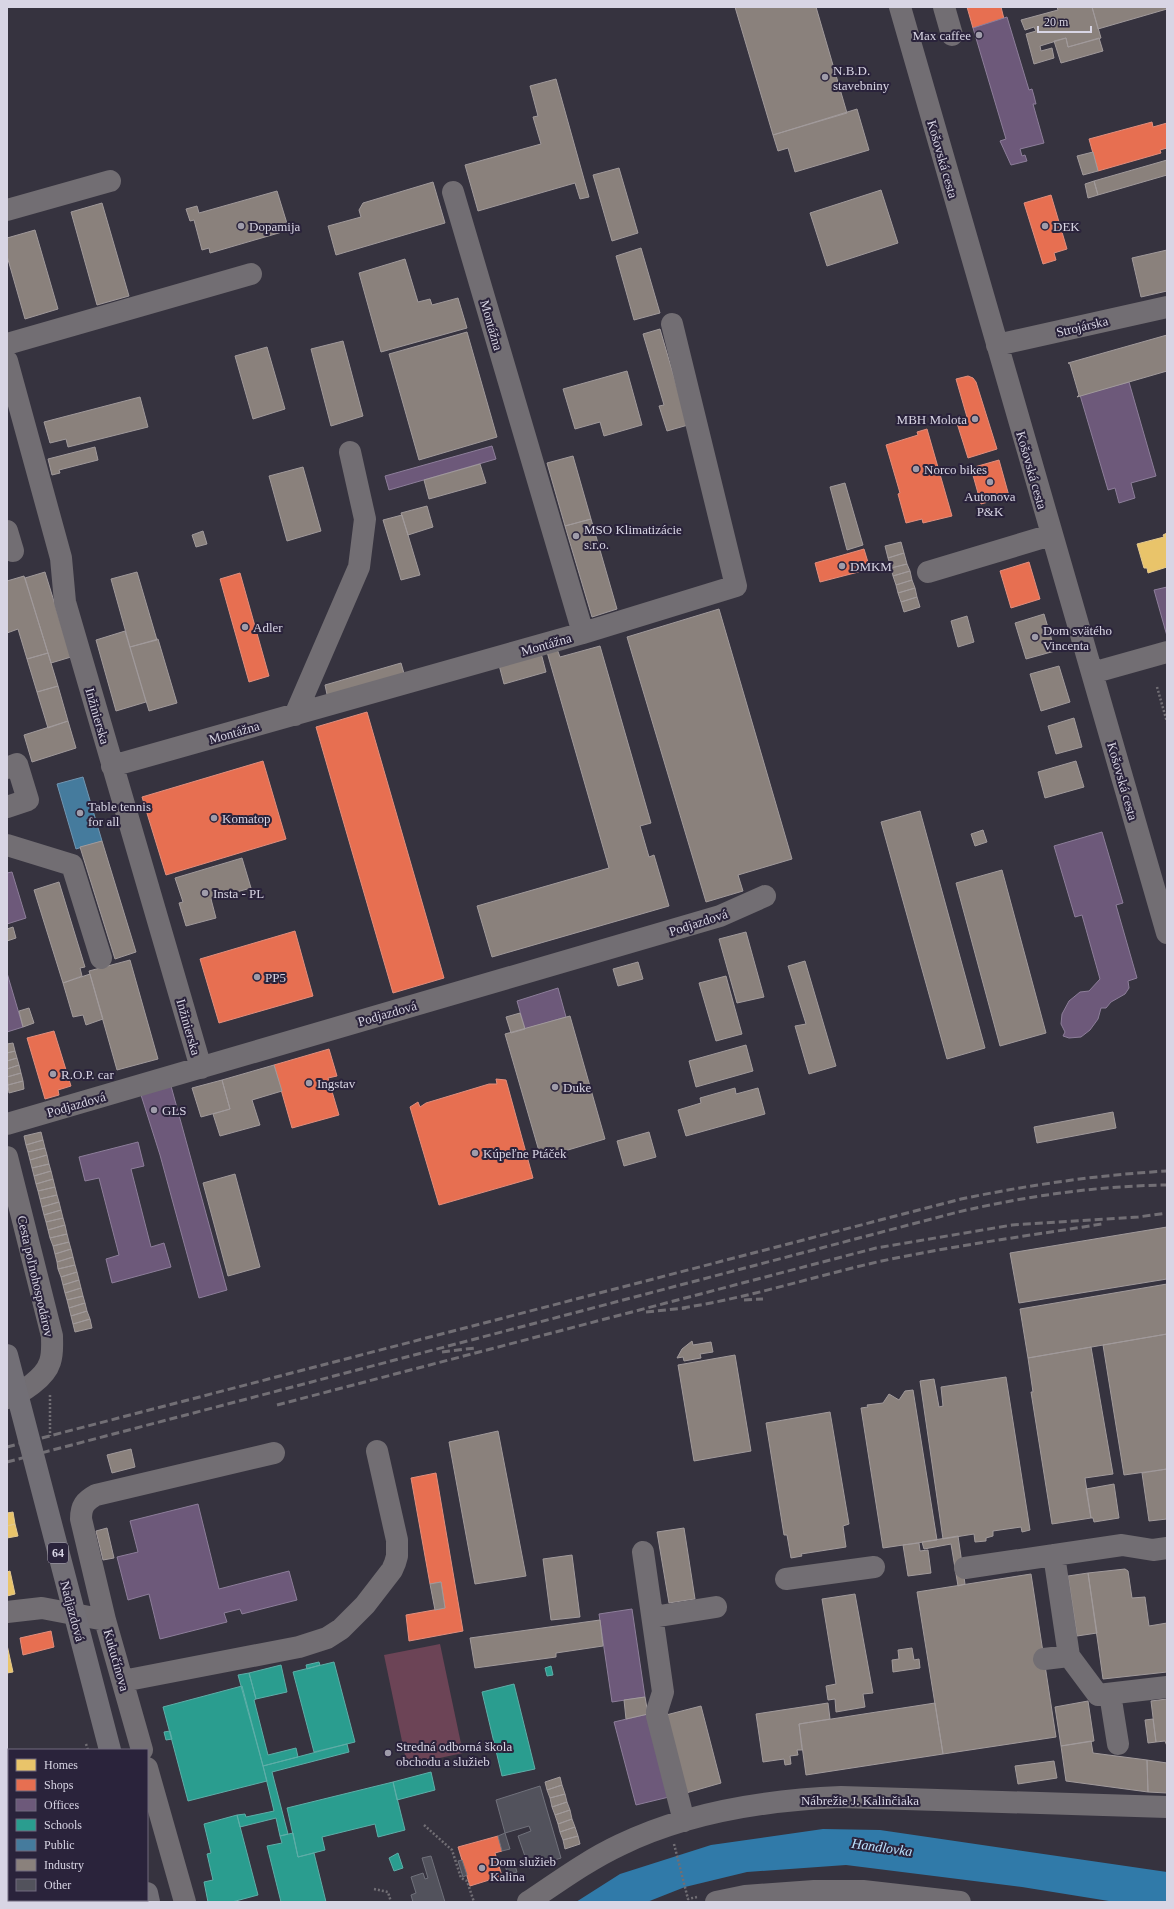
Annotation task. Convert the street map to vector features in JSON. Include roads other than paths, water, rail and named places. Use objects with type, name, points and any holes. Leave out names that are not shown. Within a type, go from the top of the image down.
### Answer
[{"type":"main road","name":"Nadjazdová","points":[[7,1355],[110,1749]]},
{"type":"street","name":"Košovská cesta","points":[[900,7],[1051,535],[1163,906],[1167,933]]},
{"type":"street","points":[[944,7],[952,34]]},
{"type":"street","points":[[7,210],[110,182]]},
{"type":"street","name":"Montážna","points":[[112,766],[583,633],[453,192]]},
{"type":"street","points":[[7,344],[251,274]]},
{"type":"street","name":"Strojárska","points":[[996,345],[1167,307]]},
{"type":"street","points":[[583,633],[736,586],[672,324]]},
{"type":"street","name":"Inžinierska","points":[[7,361],[61,558],[64,602],[200,1068]]},
{"type":"street","points":[[296,714],[359,567],[365,519],[350,452]]},
{"type":"street","points":[[7,530],[13,551]]},
{"type":"street","points":[[928,572],[1051,535]]},
{"type":"street","points":[[1092,674],[1167,652]]},
{"type":"street","points":[[7,807],[28,800],[12,766]]},
{"type":"street","points":[[7,845],[72,865],[101,958]]},
{"type":"street","name":"Podjazdová","points":[[7,1124],[720,916],[765,896]]},
{"type":"street","name":"Cesta poľnohospodárov","points":[[7,1158],[52,1336],[50,1363],[41,1375],[30,1385],[7,1398]]},
{"type":"street","points":[[123,1681],[299,1647],[327,1638],[345,1625],[365,1605],[392,1570],[397,1556],[397,1540],[377,1451]]},
{"type":"street","points":[[105,1620],[81,1519],[83,1504],[96,1495],[274,1453]]},
{"type":"street","points":[[965,1568],[1122,1545],[1153,1550],[1167,1548]]},
{"type":"street","points":[[643,1552],[663,1692],[657,1711],[657,1716],[684,1821]]},
{"type":"street","points":[[1054,1555],[1069,1656],[1098,1695],[1167,1687]]},
{"type":"street","points":[[786,1579],[874,1567]]},
{"type":"street","points":[[653,1618],[716,1607]]},
{"type":"street","name":"Kukučínova","points":[[7,1612],[42,1608],[105,1620],[142,1749]]},
{"type":"street","points":[[1044,1659],[1069,1656]]},
{"type":"street","points":[[1110,1694],[1118,1744]]},
{"type":"street","points":[[148,1772],[185,1902]]},
{"type":"street","name":"Nábrežie J. Kalinčiaka","points":[[528,1902],[576,1870],[619,1845],[648,1833],[684,1821],[749,1806],[787,1801],[841,1797],[1167,1807]]},
{"type":"street","points":[[716,1902],[814,1891],[863,1891],[960,1902]]},
{"type":"water","name":"Handlovka","points":[[823,1829],[880,1830],[1167,1872],[1167,1902],[1115,1902],[1022,1887],[846,1865],[747,1872],[685,1887],[647,1902],[576,1902],[620,1874],[711,1845]]},
{"type":"railway","points":[[7,1447],[961,1199],[1063,1181],[1167,1171]]},
{"type":"railway","points":[[7,1462],[958,1212],[1010,1201],[1062,1193],[1114,1187],[1167,1185]]},
{"type":"railway","points":[[277,1405],[876,1248],[1012,1225],[1138,1217],[1167,1213]]},
{"type":"railway","points":[[682,1308],[731,1299],[905,1256],[1102,1224]]},
{"type":"railway","points":[[744,1300],[763,1299]]},
{"type":"railway","points":[[646,1312],[686,1308]]},
{"type":"railway","points":[[442,1352],[475,1348]]},
{"type":"place","name":"Max caffee","points":[[979,35]]},
{"type":"place","name":"N.B.D. stavebniny","points":[[825,77]]},
{"type":"place","name":"Dopamija","points":[[241,226]]},
{"type":"place","name":"DEK","points":[[1045,226]]},
{"type":"place","name":"MBH Molota","points":[[975,419]]},
{"type":"place","name":"Norco bikes","points":[[916,469]]},
{"type":"place","name":"Autonova P&K","points":[[990,482]]},
{"type":"place","name":"MSO Klimatizácie s.r.o.","points":[[576,536]]},
{"type":"place","name":"DMKM","points":[[842,566]]},
{"type":"place","name":"Adler","points":[[245,627]]},
{"type":"place","name":"Dom svätého Vincenta","points":[[1035,637]]},
{"type":"place","name":"Table tennis for all","points":[[80,813]]},
{"type":"place","name":"Komatop","points":[[214,818]]},
{"type":"place","name":"Insta - PL","points":[[205,893]]},
{"type":"place","name":"PP5","points":[[257,977]]},
{"type":"place","name":"R.O.P. car","points":[[53,1074]]},
{"type":"place","name":"Ingstav","points":[[309,1083]]},
{"type":"place","name":"Duke","points":[[555,1087]]},
{"type":"place","name":"GLS","points":[[154,1110]]},
{"type":"place","name":"Kúpeľne Ptáček","points":[[475,1153]]},
{"type":"place","name":"Stredná odborná škola obchodu a služieb","points":[[388,1753]]},
{"type":"place","name":"Dom služieb Kalina","points":[[482,1868]]}]
